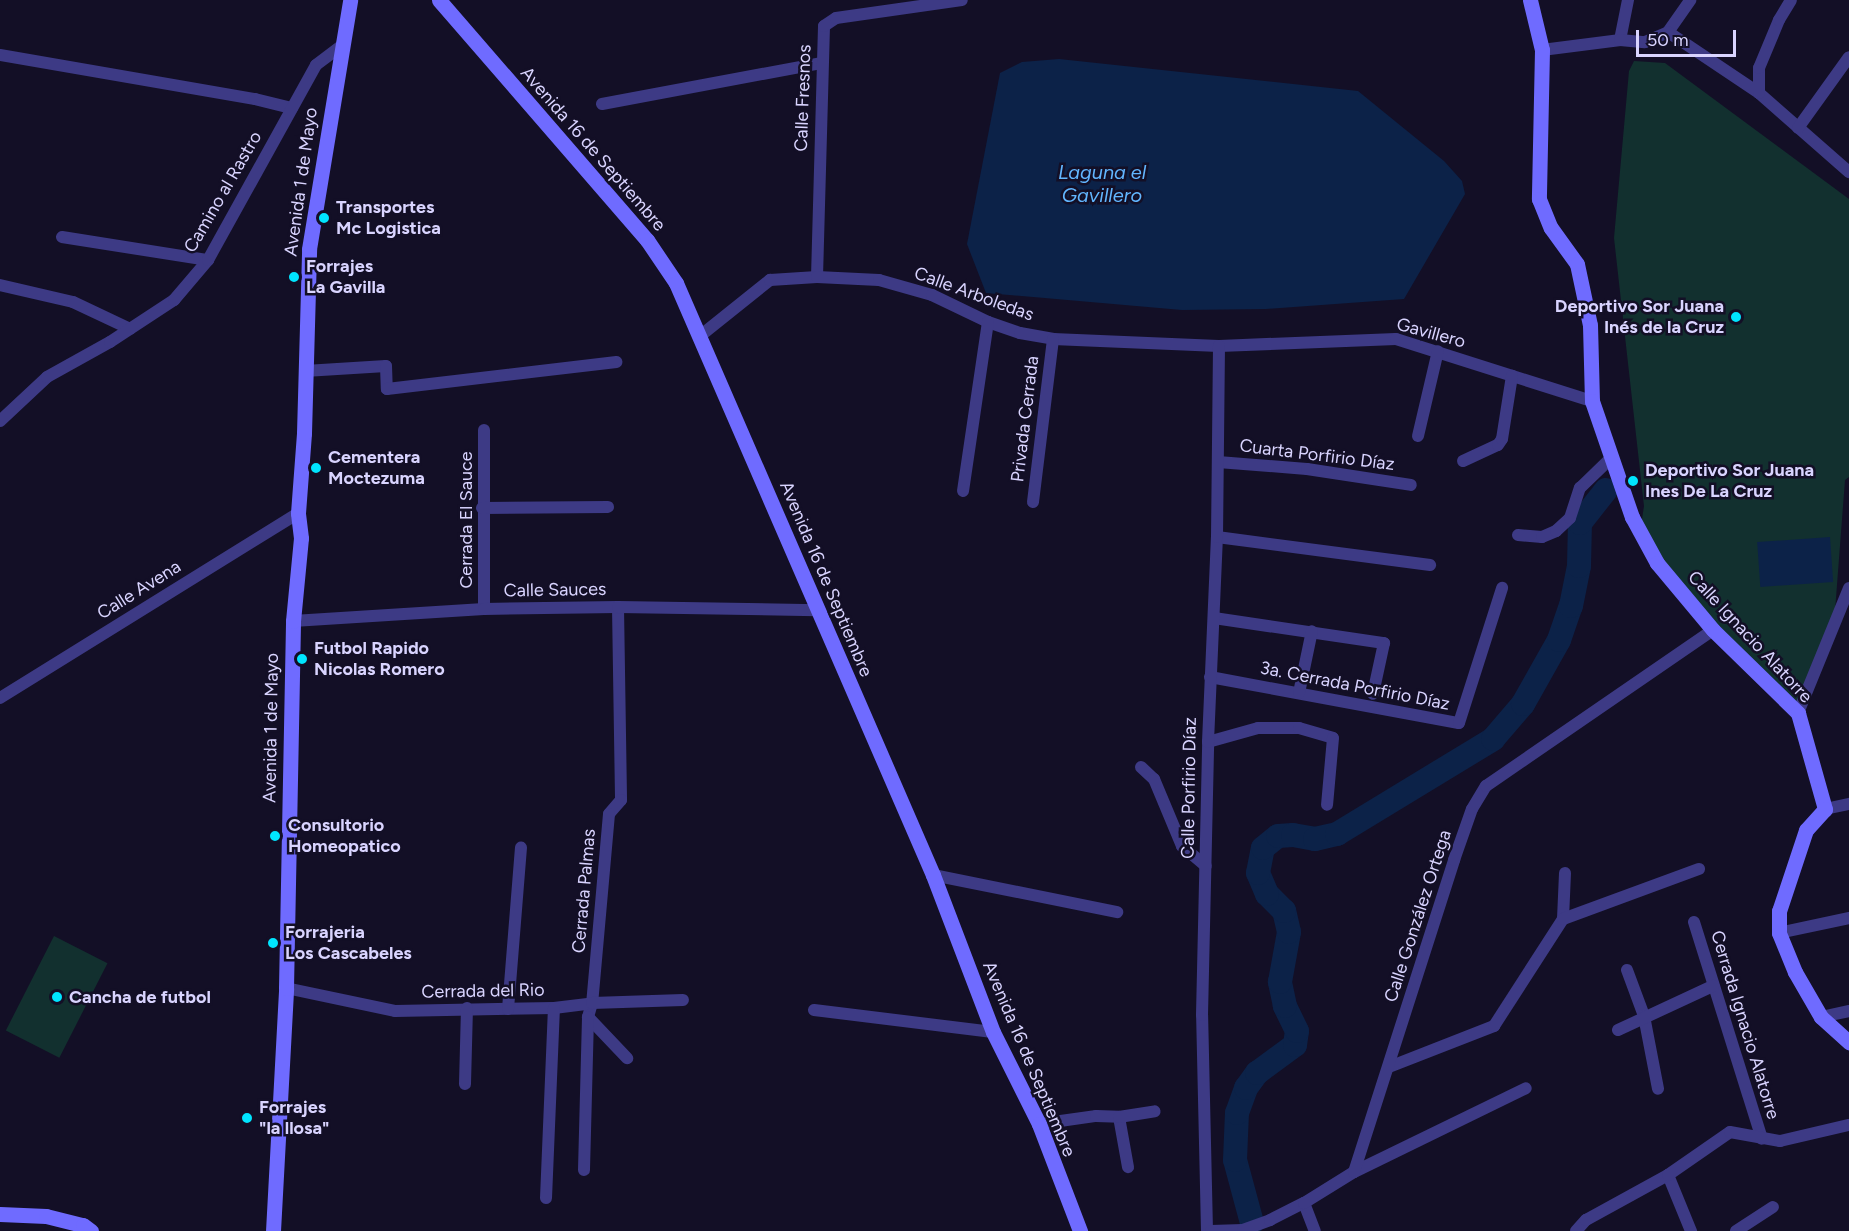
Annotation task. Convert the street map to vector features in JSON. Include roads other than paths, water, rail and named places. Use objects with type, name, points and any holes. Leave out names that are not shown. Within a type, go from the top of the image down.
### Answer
[{"type":"main road","name":"Avenida 1 de Mayo","points":[[273,1231],[286,988],[293,621],[301,538],[298,513],[309,249],[340,46],[350,0]]},
{"type":"main road","name":"Avenida 16 de Septiembre","points":[[439,0],[647,240],[676,283],[933,875],[993,1032],[1039,1124],[1080,1231]]},
{"type":"main road","name":"Calle Ignacio Alatorre","points":[[1530,0],[1542,50],[1539,199],[1551,228],[1577,264],[1590,325],[1592,401],[1632,517],[1657,563],[1713,630],[1798,713],[1825,809]]},
{"type":"main road","points":[[1825,809],[1806,830],[1779,911],[1779,933],[1795,972],[1821,1017],[1849,1042]]},
{"type":"main road","points":[[0,1214],[46,1216],[82,1225],[91,1231]]},
{"type":"street","name":"Calle Fresnos","points":[[817,277],[824,26],[829,21],[962,0]]},
{"type":"street","points":[[1620,40],[1628,0]]},
{"type":"street","points":[[1542,50],[1620,40],[1645,42],[1668,32],[1690,0]]},
{"type":"street","points":[[1759,93],[1760,68],[1779,20],[1791,0]]},
{"type":"street","points":[[1668,32],[1759,93],[1849,172]]},
{"type":"street","name":"Camino al Rastro","points":[[0,421],[47,377],[130,329],[174,300],[208,260],[316,65],[340,46]]},
{"type":"street","points":[[0,56],[255,99],[292,108]]},
{"type":"street","points":[[1798,128],[1849,57]]},
{"type":"street","points":[[602,104],[822,63]]},
{"type":"street","points":[[62,237],[208,260]]},
{"type":"street","name":"Calle Arboledas","points":[[700,336],[770,280],[817,277],[879,280],[932,295],[1020,333],[1053,339],[1219,346]]},
{"type":"street","points":[[0,285],[73,302],[130,329]]},
{"type":"street","points":[[963,491],[988,321]]},
{"type":"street","name":"Gavillero","points":[[1219,346],[1372,338],[1396,339],[1592,401]]},
{"type":"street","name":"Privada Cerrada","points":[[1034,502],[1053,339]]},
{"type":"street","name":"Calle Porfirio Díaz","points":[[1209,1231],[1202,1015],[1210,677],[1217,537],[1219,346]]},
{"type":"street","points":[[1419,436],[1438,351]]},
{"type":"street","points":[[305,371],[386,366],[387,389],[616,362]]},
{"type":"street","points":[[1463,460],[1498,445],[1502,439],[1512,375]]},
{"type":"street","name":"Cerrada El Sauce","points":[[484,430],[482,508],[484,609]]},
{"type":"street","points":[[1518,535],[1542,537],[1556,531],[1570,518],[1580,489],[1611,458]]},
{"type":"street","name":"Cuarta Porfirio Díaz","points":[[1218,462],[1306,469],[1411,485]]},
{"type":"street","points":[[482,508],[608,507]]},
{"type":"street","name":"Calle Avena","points":[[0,698],[298,513]]},
{"type":"street","points":[[1217,537],[1430,565]]},
{"type":"street","name":"3a. Cerrada Porfirio Díaz","points":[[1210,677],[1459,723],[1502,588]]},
{"type":"street","points":[[1798,713],[1849,588]]},
{"type":"street","name":"Calle Sauces","points":[[293,621],[484,609],[618,607],[818,610]]},
{"type":"street","name":"Cerrada Palmas","points":[[584,1170],[588,1017],[592,1003],[609,814],[621,800],[618,607]]},
{"type":"street","points":[[1214,618],[1384,643],[1373,694]]},
{"type":"street","name":"Calle González Ortega","points":[[1354,1172],[1454,860],[1472,809],[1486,786],[1713,630]]},
{"type":"street","points":[[1299,693],[1312,631]]},
{"type":"street","points":[[1208,742],[1258,728],[1299,728],[1332,738],[1327,805]]},
{"type":"street","points":[[1141,767],[1154,779],[1182,846],[1206,866]]},
{"type":"street","points":[[1825,809],[1849,804]]},
{"type":"street","points":[[508,1009],[521,848]]},
{"type":"street","points":[[1563,920],[1699,869]]},
{"type":"street","points":[[1389,1067],[1494,1026],[1563,920],[1565,873]]},
{"type":"street","points":[[933,875],[1117,912]]},
{"type":"street","points":[[1779,933],[1849,918]]},
{"type":"street","name":"Cerrada Ignacio Alatorre","points":[[1694,922],[1762,1138]]},
{"type":"street","points":[[1627,970],[1644,1016],[1658,1089]]},
{"type":"street","points":[[1617,1030],[1713,986]]},
{"type":"street","name":"Cerrada del Rio","points":[[286,988],[395,1011],[554,1008],[592,1003],[683,1000]]},
{"type":"street","points":[[465,1084],[467,1008]]},
{"type":"street","points":[[546,1198],[554,1008]]},
{"type":"street","points":[[814,1010],[993,1032]]},
{"type":"street","points":[[1821,1017],[1849,1011]]},
{"type":"street","points":[[588,1017],[627,1058]]},
{"type":"street","points":[[1209,1231],[1243,1230],[1304,1203],[1354,1172],[1526,1088]]},
{"type":"street","points":[[1039,1124],[1096,1116],[1119,1117],[1155,1111]]},
{"type":"street","points":[[1119,1117],[1128,1167]]},
{"type":"street","points":[[1576,1231],[1668,1175],[1730,1132],[1780,1141],[1849,1125]]},
{"type":"street","points":[[1668,1175],[1691,1231]]},
{"type":"street","points":[[1304,1203],[1315,1231]]},
{"type":"street","points":[[1736,1231],[1773,1207]]},
{"type":"water","name":"Laguna el Gavillero","points":[[1059,59],[1358,91],[1444,161],[1462,181],[1465,194],[1404,299],[1266,309],[1182,310],[986,293],[967,244],[1000,73],[1022,62]]},
{"type":"water","points":[[1830,537],[1833,582],[1760,587],[1757,542]]},
{"type":"waterway","points":[[1252,1223],[1235,1160],[1237,1113],[1246,1088],[1257,1073],[1295,1045],[1297,1031],[1285,1006],[1280,982],[1289,932],[1284,911],[1267,894],[1258,873],[1263,848],[1278,836],[1293,835],[1315,839],[1337,834],[1493,739],[1523,704],[1559,640],[1571,606],[1579,566],[1580,523],[1606,490]]},
{"type":"place","name":"Transportes Mc Logistica","points":[[324,218]]},
{"type":"place","name":"Forrajes La Gavilla","points":[[294,277]]},
{"type":"place","name":"Deportivo Sor Juana Inés de la Cruz","points":[[1736,317]]},
{"type":"place","name":"Cementera Moctezuma","points":[[316,468]]},
{"type":"place","name":"Deportivo Sor Juana Ines De La Cruz","points":[[1633,481]]},
{"type":"place","name":"Futbol Rapido Nicolas Romero","points":[[302,659]]},
{"type":"place","name":"Consultorio Homeopatico","points":[[275,836]]},
{"type":"place","name":"Forrajeria Los Cascabeles","points":[[273,943]]},
{"type":"place","name":"Cancha de futbol","points":[[57,997]]},
{"type":"place","name":"Forrajes \"la llosa\"","points":[[247,1118]]}]
